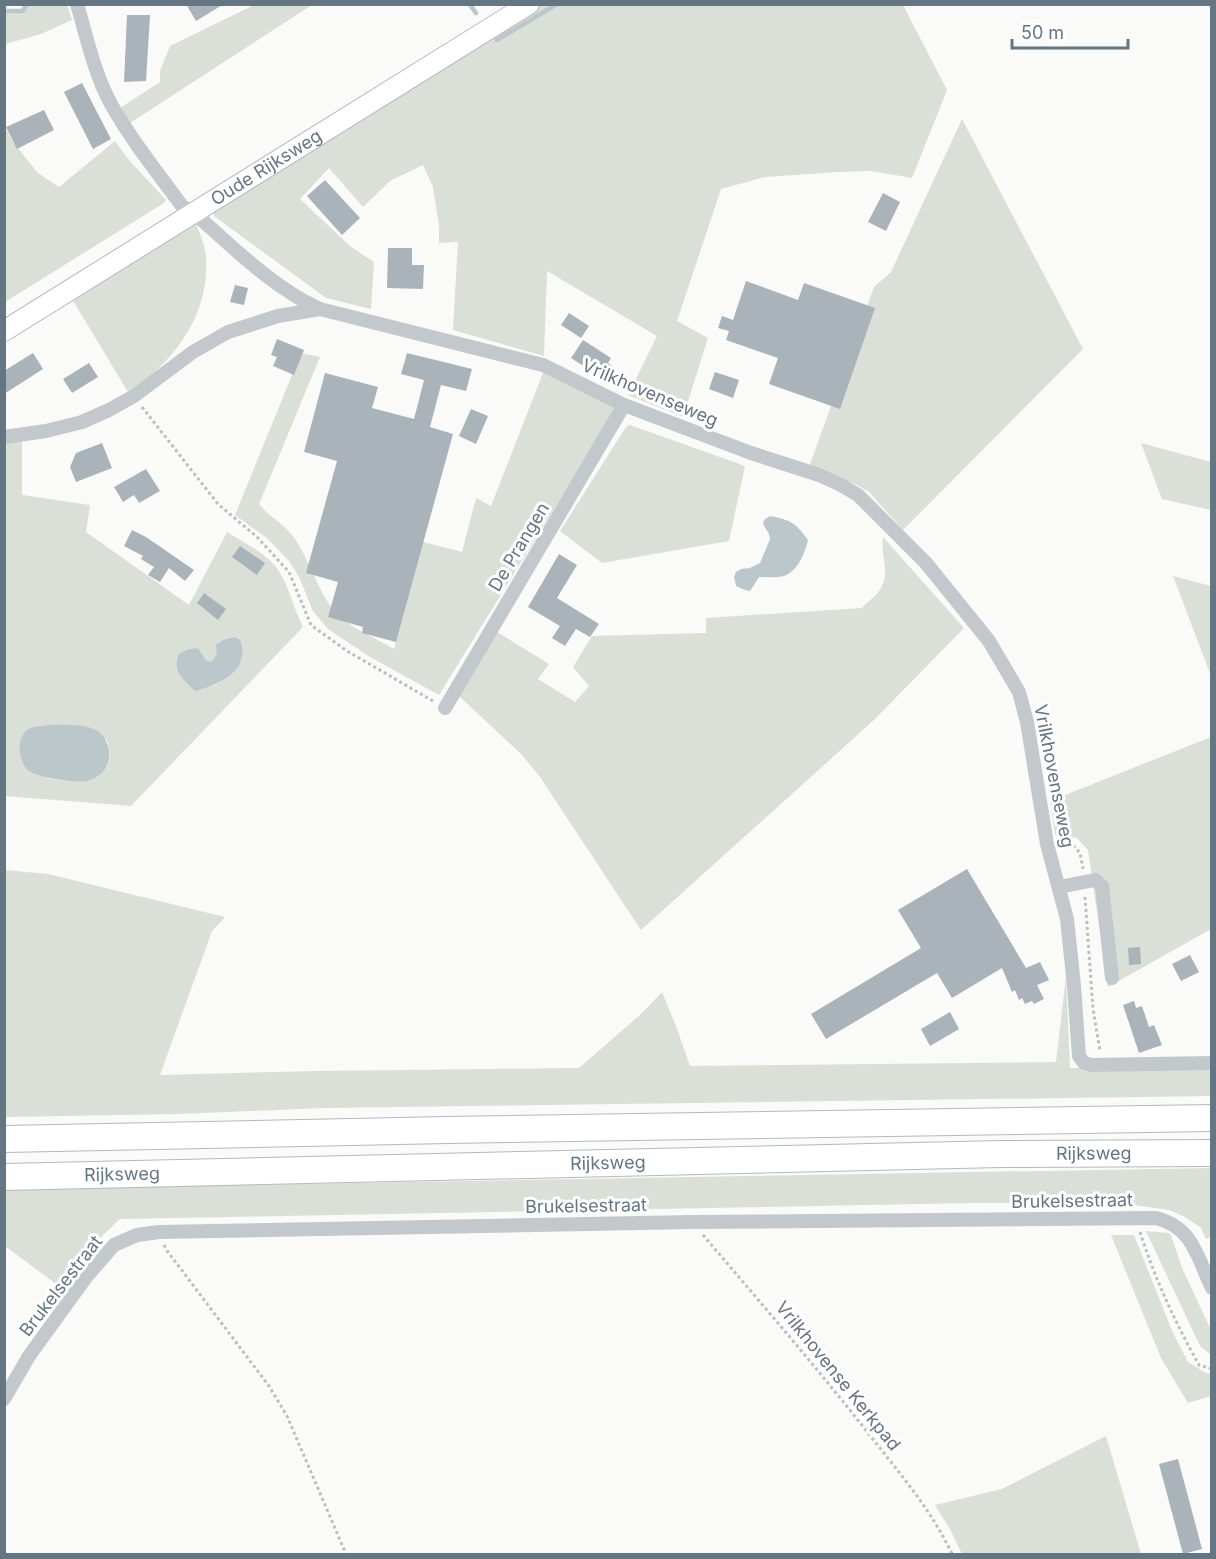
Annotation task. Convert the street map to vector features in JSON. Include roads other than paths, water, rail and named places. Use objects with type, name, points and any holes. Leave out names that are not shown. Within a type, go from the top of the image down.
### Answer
[{"type":"highway","name":"Rijksweg","points":[[4,1139],[1212,1118]]},
{"type":"highway","name":"Rijksweg","points":[[4,1177],[989,1155],[1212,1153]]},
{"type":"street","points":[[77,4],[94,67],[111,104],[182,206],[194,213],[275,284],[296,298],[320,309]]},
{"type":"street","name":"Oude Rijksweg","points":[[4,331],[529,4]]},
{"type":"street","name":"Vrilkhovenseweg","points":[[4,437],[45,431],[82,422],[134,396],[193,352],[228,332],[278,316],[320,309],[525,359],[624,405],[841,485],[858,495],[926,563],[989,641],[1019,692],[1027,722],[1047,843],[1069,938],[1077,1050],[1082,1061],[1092,1065],[1212,1063]]},
{"type":"street","name":"De Prangen","points":[[445,708],[624,405]]},
{"type":"street","points":[[1059,887],[1095,880],[1102,886],[1113,978]]},
{"type":"street","name":"Brukelsestraat","points":[[4,1399],[29,1356],[87,1276],[114,1245],[137,1235],[159,1232],[692,1222],[1156,1218],[1179,1227],[1188,1238],[1212,1288]]},
{"type":"waterway","points":[[4,11],[23,11],[27,4]]},
{"type":"waterway","points":[[497,40],[557,4]]},
{"type":"waterway","points":[[470,5],[476,13]]}]
